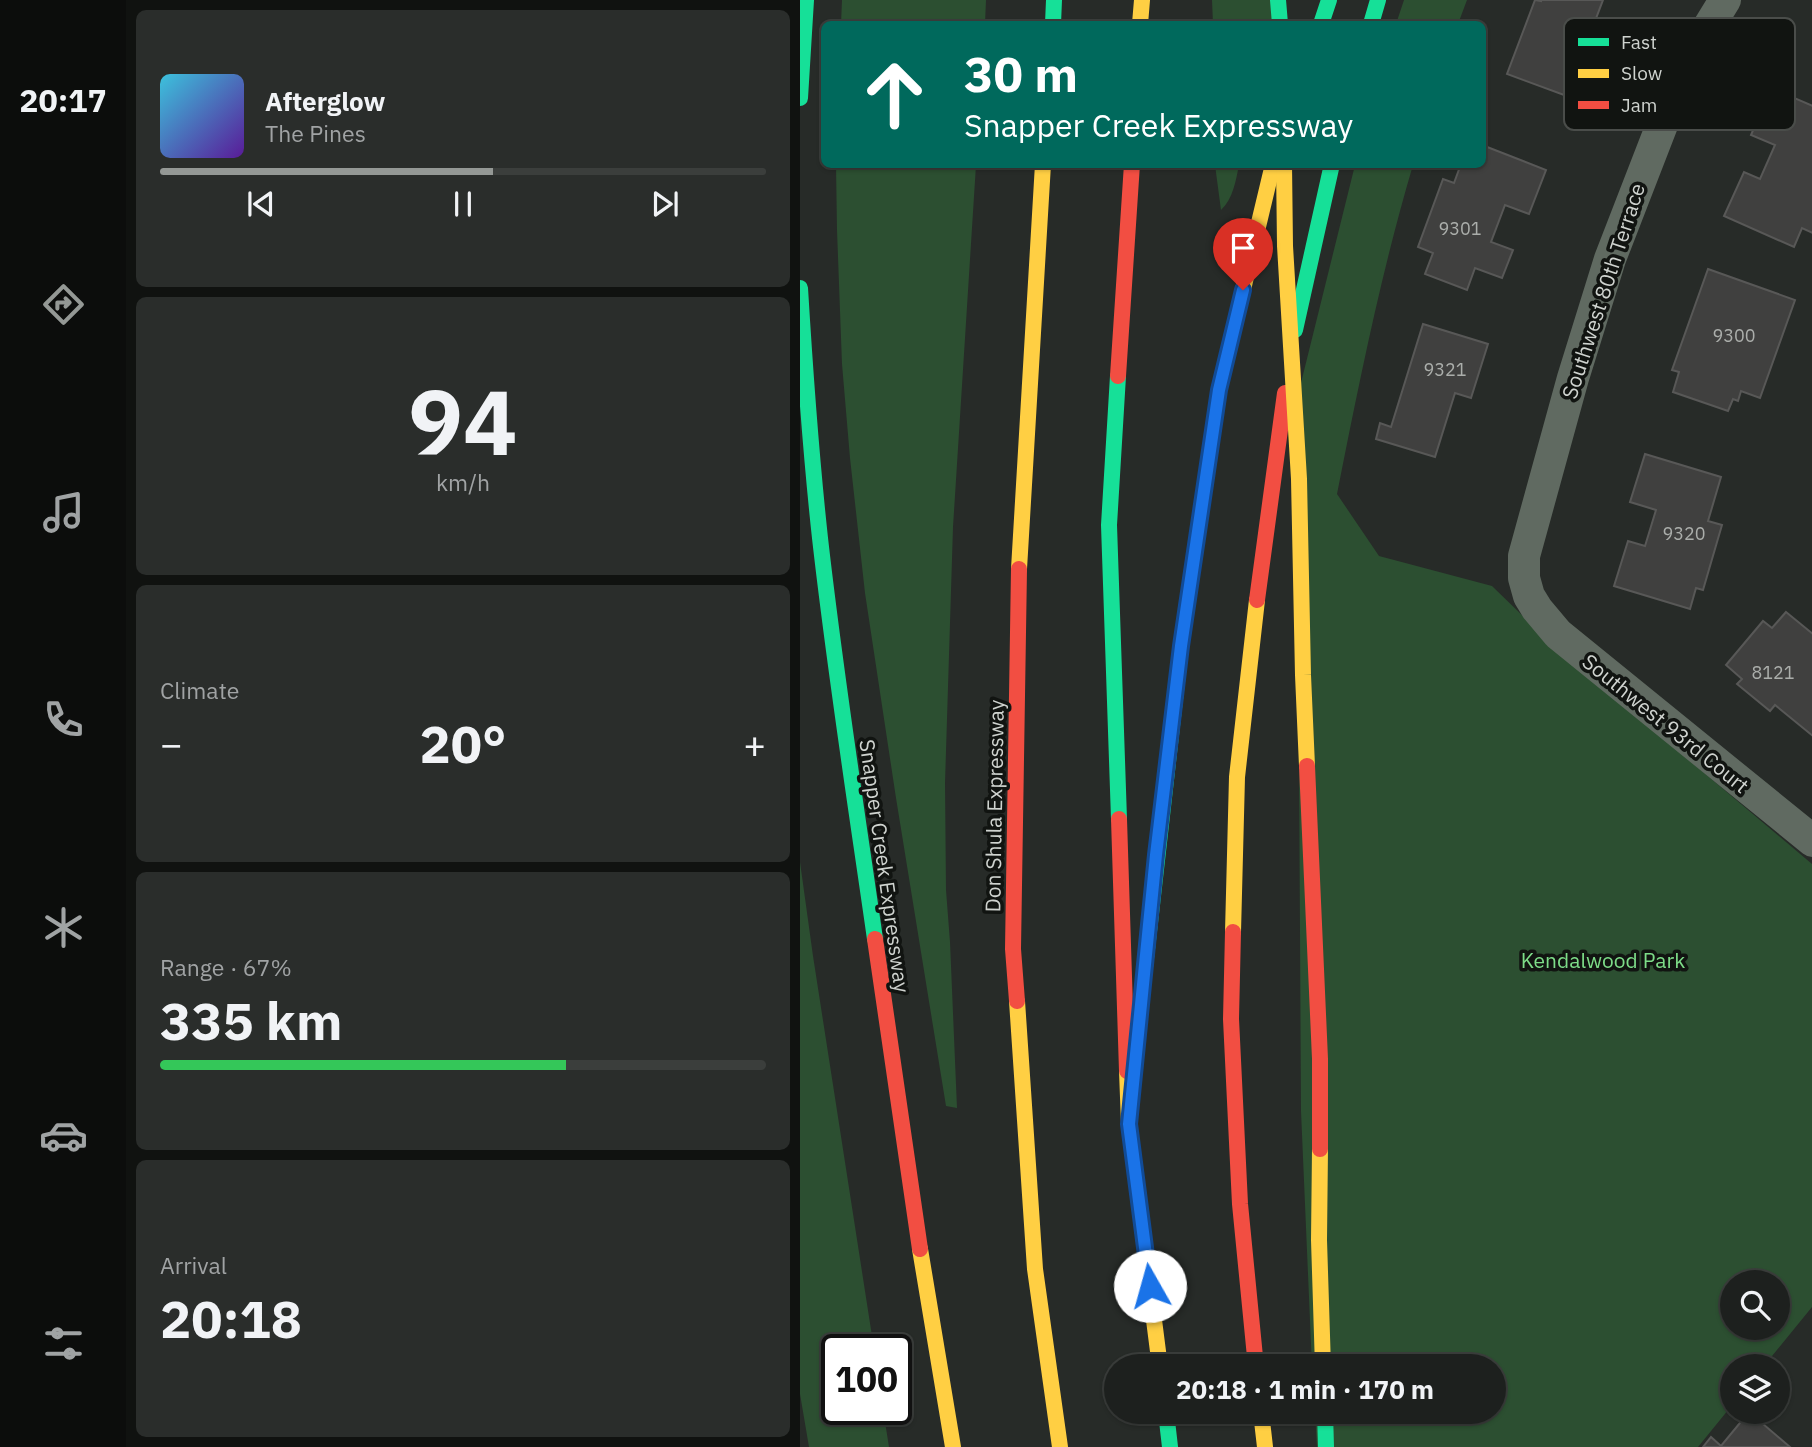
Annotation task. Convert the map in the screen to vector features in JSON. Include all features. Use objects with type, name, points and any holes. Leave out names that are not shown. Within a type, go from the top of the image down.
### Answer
[{"type":"highway","points":[[800,98],[806,0]]},
{"type":"highway","points":[[1053,21],[1054,0]]},
{"type":"highway","points":[[1140,21],[1142,0]]},
{"type":"highway","points":[[1278,0],[1280,21]]},
{"type":"highway","points":[[1321,21],[1329,0]]},
{"type":"highway","points":[[1372,21],[1378,0]]},
{"type":"highway","name":"Don Shula Expressway","points":[[1043,168],[1018,583],[1014,949],[1035,1269],[1060,1447]]},
{"type":"highway","points":[[1132,168],[1109,525],[1129,1124],[1158,1354]]},
{"type":"highway","points":[[1143,990],[1181,646],[1219,390],[1272,168]]},
{"type":"highway","points":[[1284,168],[1285,246],[1299,479],[1303,675],[1320,1059],[1319,1240],[1323,1354]]},
{"type":"highway","points":[[1255,1354],[1240,1204],[1231,1019],[1237,777],[1265,533],[1292,344],[1331,168]]},
{"type":"highway","name":"Snapper Creek Expressway","points":[[800,288],[820,537],[878,971],[953,1447]]},
{"type":"highway","points":[[800,374],[807,399]]},
{"type":"highway","points":[[1129,1124],[1140,1017]]},
{"type":"highway","points":[[1167,1424],[1170,1447]]},
{"type":"highway","points":[[1262,1424],[1265,1447]]},
{"type":"highway","points":[[1325,1424],[1326,1447]]},
{"type":"street","name":"Southwest 80th Terrace","points":[[1714,18],[1725,0]]},
{"type":"street","name":"Southwest 80th Terrace","points":[[1529,596],[1524,578],[1524,556],[1569,391],[1610,259],[1660,130]]},
{"type":"street","name":"Southwest 93rd Court","points":[[1529,596],[1558,634],[1812,841]]},
{"type":"green space","points":[[842,0],[986,0],[985,21],[841,21]]},
{"type":"green space","points":[[1212,0],[1283,0],[1275,21],[1213,21]]},
{"type":"green space","points":[[1404,0],[1467,0],[1459,21],[1397,21]]},
{"type":"green space","points":[[836,168],[976,168],[953,527],[945,783],[946,890],[957,1108],[946,1106],[865,593],[842,364]]},
{"type":"green space","points":[[1215,168],[1238,168],[1231,195],[1221,210]]},
{"type":"green space","name":"Kendalwood Park","points":[[1354,168],[1412,168],[1381,287],[1337,494],[1379,556],[1492,586],[1554,646],[1812,864],[1812,1307],[1790,1334],[1790,1270],[1720,1270],[1720,1340],[1785,1340],[1774,1354],[1720,1354],[1720,1420],[1698,1447],[1317,1447],[1316,1424],[1506,1424],[1506,1354],[1311,1354],[1301,1111],[1297,399]]},
{"type":"green space","points":[[800,862],[872,1334],[821,1334],[821,1425],[886,1425],[889,1447],[809,1447],[800,1394]]},
{"type":"building","points":[[1535,0],[1603,0],[1596,18],[1564,18],[1564,95],[1507,74]]},
{"type":"building","points":[[1795,98],[1813,106],[1813,233],[1802,228],[1794,247],[1724,216],[1744,172],[1760,179],[1775,145],[1751,135],[1753,130],[1795,130]]},
{"type":"building","points":[[1486,147],[1546,170],[1529,214],[1505,205],[1491,242],[1513,250],[1502,278],[1475,268],[1467,290],[1425,274],[1433,253],[1418,247],[1443,179],[1454,183],[1460,168],[1486,168]]},
{"type":"building","points":[[1708,269],[1795,300],[1760,398],[1741,391],[1738,401],[1733,399],[1728,411],[1673,392],[1679,372],[1672,370]]},
{"type":"building","points":[[1423,324],[1488,344],[1471,398],[1455,393],[1435,457],[1376,439],[1380,423],[1391,427]]},
{"type":"building","points":[[1645,454],[1721,477],[1708,521],[1722,525],[1703,590],[1696,588],[1690,609],[1614,586],[1628,541],[1645,546],[1656,510],[1630,502]]},
{"type":"building","points":[[1786,612],[1813,634],[1813,736],[1775,705],[1770,711],[1737,684],[1742,679],[1726,665],[1763,621],[1772,628]]},
{"type":"building","points":[[1739,1424],[1763,1424],[1790,1447],[1703,1447],[1711,1437],[1721,1446]]},
{"type":"traffic: fast","points":[[800,98],[806,0]]},
{"type":"traffic: fast","points":[[1053,21],[1054,0]]},
{"type":"traffic: fast","points":[[1278,0],[1280,21]]},
{"type":"traffic: fast","points":[[1322,21],[1329,0]]},
{"type":"traffic: fast","points":[[1372,21],[1378,0]]},
{"type":"traffic: fast","points":[[1295,330],[1331,168]]},
{"type":"traffic: fast","points":[[800,288],[820,538],[875,939]]},
{"type":"traffic: fast","points":[[1118,376],[1109,525],[1119,819]]},
{"type":"traffic: fast","points":[[1144,976],[1181,646],[1193,566]]},
{"type":"traffic: fast","points":[[1167,1424],[1170,1447]]},
{"type":"traffic: fast","points":[[1325,1424],[1326,1447]]},
{"type":"traffic: slow","points":[[1140,21],[1142,0]]},
{"type":"traffic: slow","points":[[1019,569],[1043,168]]},
{"type":"traffic: slow","points":[[1193,566],[1219,390],[1272,168]]},
{"type":"traffic: slow","points":[[1284,168],[1285,246],[1299,479],[1307,766]]},
{"type":"traffic: slow","points":[[1233,932],[1237,777],[1257,600]]},
{"type":"traffic: slow","points":[[1017,1001],[1035,1269],[1060,1447]]},
{"type":"traffic: slow","points":[[1127,1071],[1129,1124],[1158,1354]]},
{"type":"traffic: slow","points":[[1320,1149],[1319,1240],[1323,1354]]},
{"type":"traffic: slow","points":[[920,1249],[953,1447]]},
{"type":"traffic: slow","points":[[1262,1424],[1265,1447]]},
{"type":"traffic: jam","points":[[1118,376],[1132,168]]},
{"type":"traffic: jam","points":[[1257,600],[1285,393]]},
{"type":"traffic: jam","points":[[1017,1001],[1013,949],[1019,569]]},
{"type":"traffic: jam","points":[[1307,766],[1320,1059],[1320,1149]]},
{"type":"traffic: jam","points":[[1119,819],[1127,1071]]},
{"type":"traffic: jam","points":[[1233,932],[1231,1019],[1240,1204],[1255,1354]]},
{"type":"traffic: jam","points":[[875,939],[920,1249]]},
{"type":"route","points":[[1150,1286],[1129,1124],[1156,855],[1181,646],[1219,390],[1243,290]]}]
